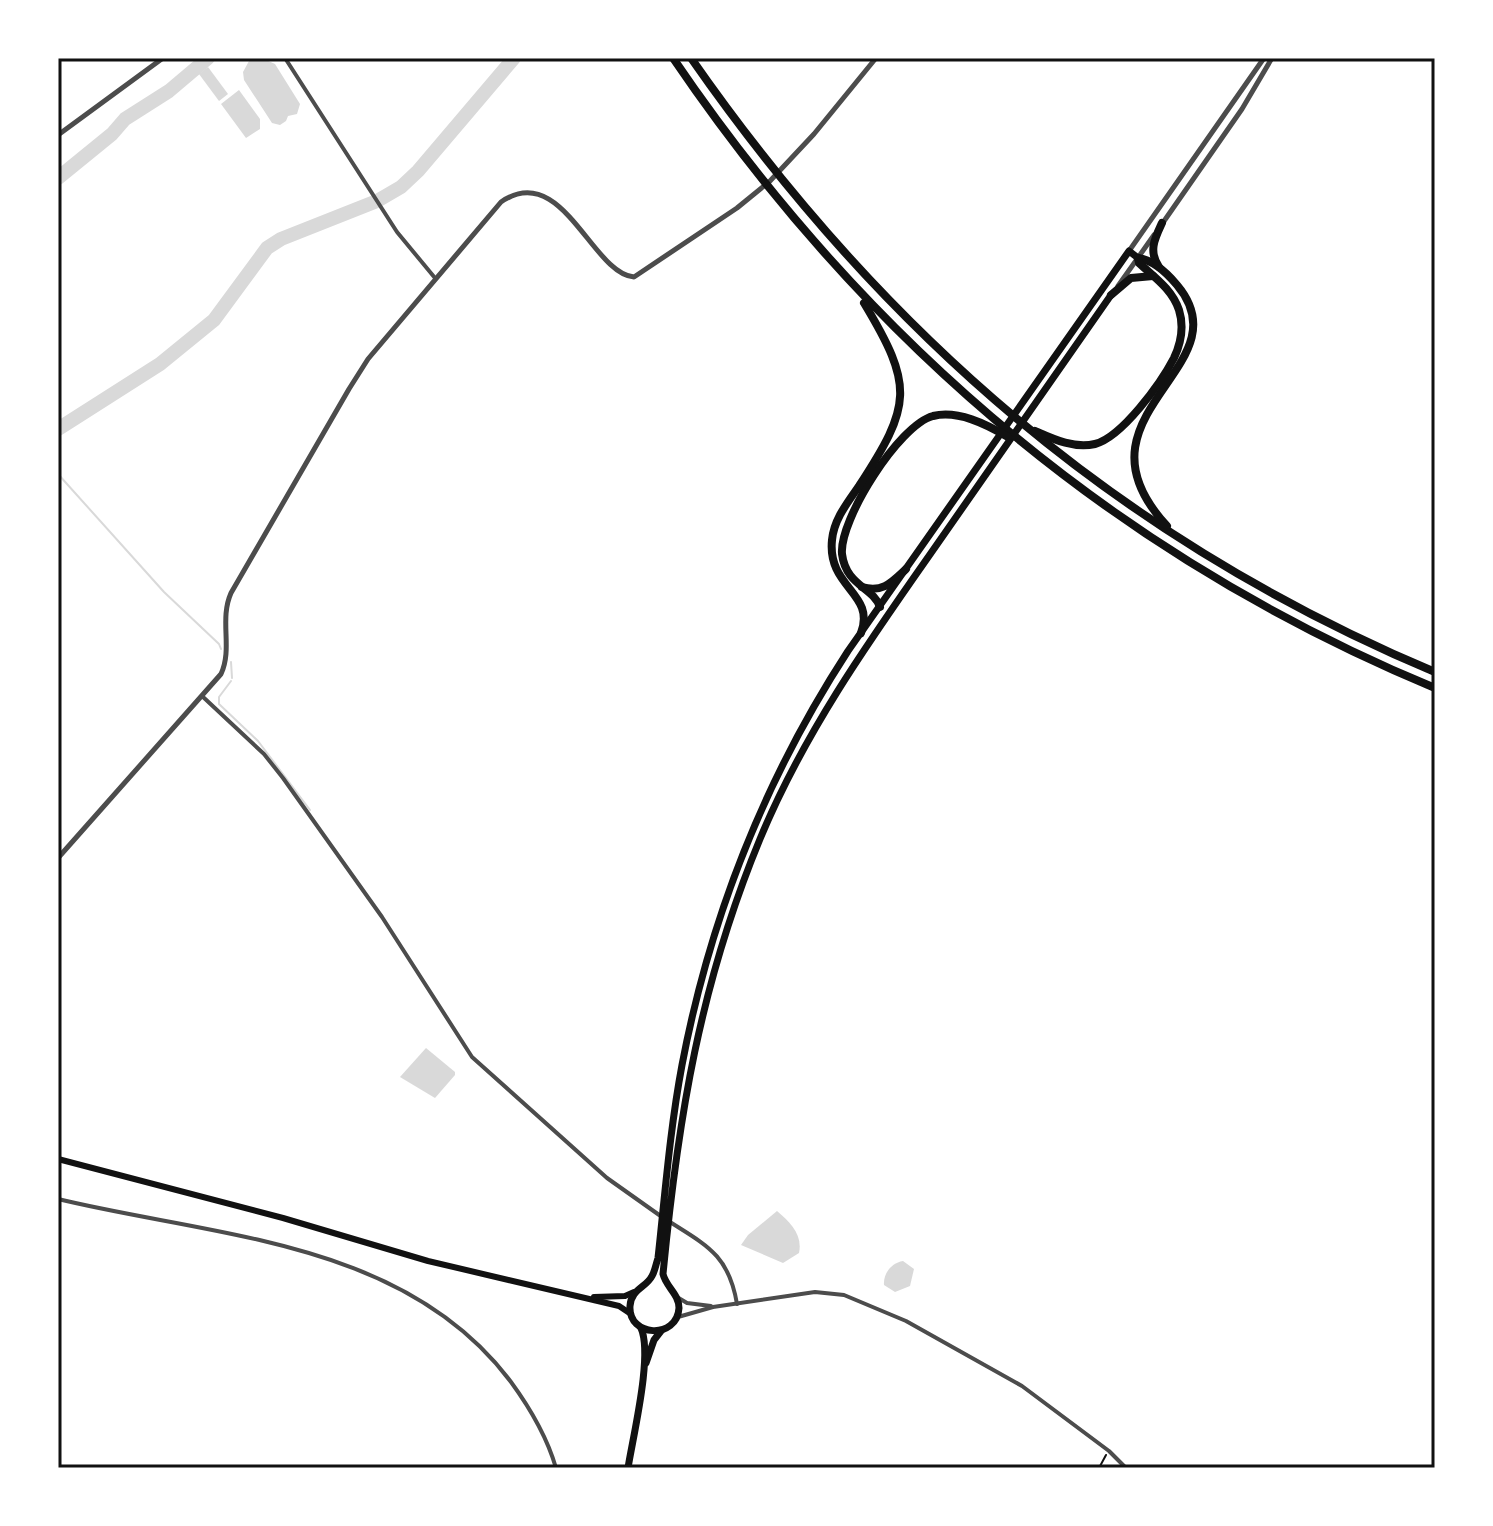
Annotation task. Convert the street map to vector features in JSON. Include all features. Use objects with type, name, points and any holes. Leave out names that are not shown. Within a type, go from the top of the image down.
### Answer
[{"type":"highway","points":[[673,58],[767,186],[856,289],[933,367],[1031,450],[1143,533],[1237,591],[1335,643],[1435,688]]},
{"type":"highway","points":[[691,58],[756,148],[842,252],[921,334],[1024,426],[1091,478],[1178,538],[1310,613],[1435,672]]},
{"type":"highway","points":[[1024,426],[1055,440],[1087,445],[1113,436],[1130,420],[1174,359],[1181,321],[1178,306],[1157,272],[1152,246],[1162,223]]},
{"type":"highway","points":[[1138,258],[1139,263],[1175,282],[1186,300],[1192,322],[1184,359],[1141,423],[1134,446],[1134,468],[1143,496],[1178,538]]},
{"type":"highway","points":[[1111,295],[1131,278],[1157,272]]},
{"type":"highway","points":[[856,289],[891,348],[898,370],[900,398],[888,439],[843,510],[833,532],[832,553],[837,572],[856,589],[878,601],[880,607]]},
{"type":"highway","points":[[861,633],[864,610],[843,560],[843,534],[857,504],[895,445],[913,426],[932,416],[953,415],[989,426],[1031,450]]},
{"type":"highway","points":[[856,589],[882,588],[906,569]]},
{"type":"main road","points":[[643,1373],[654,1340],[675,1320],[679,1308],[676,1295],[663,1274],[681,1068],[719,919],[755,824],[780,770],[823,692],[861,633],[1129,251],[1138,258]]},
{"type":"main road","points":[[667,1209],[696,1035],[742,885],[781,793],[852,666],[1111,295]]},
{"type":"main road","points":[[880,607],[889,613]]},
{"type":"main road","points":[[58,1159],[274,1215],[442,1264],[623,1307],[631,1314],[644,1338],[643,1373],[628,1468]]},
{"type":"main road","points":[[583,1297],[625,1296],[644,1285],[652,1277],[665,1228]]},
{"type":"main road","points":[[644,1285],[656,1282],[670,1288]]},
{"type":"main road","points":[[631,1314],[630,1302],[636,1290]]},
{"type":"main road","points":[[638,1325],[651,1331],[664,1329]]},
{"type":"street","points":[[58,135],[163,58]]},
{"type":"street","points":[[285,58],[397,232],[435,278]]},
{"type":"street","points":[[58,858],[221,674],[225,662],[225,612],[233,589],[368,359],[501,202],[516,194],[536,194],[551,201],[616,268],[631,277],[642,273],[748,199],[794,157],[876,58]]},
{"type":"street","points":[[1129,251],[1264,58]]},
{"type":"street","points":[[1111,295],[1242,109],[1272,58]]},
{"type":"street","points":[[202,696],[264,754],[283,778],[382,917],[472,1057],[607,1178],[715,1253],[729,1271],[737,1304]]},
{"type":"street","points":[[58,1199],[307,1251],[355,1268],[411,1295],[462,1330],[504,1373],[535,1418],[556,1468]]},
{"type":"street","points":[[675,1320],[683,1314],[713,1307],[822,1292],[836,1293],[906,1321],[1022,1386],[1109,1451],[1126,1468]]},
{"type":"street","points":[[676,1295],[687,1303],[713,1307]]},
{"type":"path","points":[[1099,1468],[1109,1451]]},
{"type":"shaded area","points":[[262,58],[275,64],[300,104],[297,114],[288,116],[280,125],[272,123],[244,80],[243,72],[249,61]]},
{"type":"shaded area","points":[[208,67],[228,94],[219,101],[199,74]]},
{"type":"shaded area","points":[[239,90],[260,119],[260,129],[246,138],[221,104]]},
{"type":"shaded area","points":[[426,1048],[455,1072],[435,1098],[400,1077]]},
{"type":"shaded area","points":[[777,1211],[791,1224],[800,1246],[799,1253],[783,1263],[741,1245],[748,1235]]},
{"type":"shaded area","points":[[903,1261],[914,1269],[910,1286],[895,1292],[884,1285],[885,1277],[891,1267]]},
{"type":"waterway","points":[[58,178],[112,134],[125,119],[169,91],[208,58]]},
{"type":"waterway","points":[[58,429],[160,364],[214,320],[267,248],[281,239],[377,201],[401,187],[514,58]]},
{"type":"waterway","points":[[58,474],[164,592],[221,649]]},
{"type":"waterway","points":[[231,662],[232,678]]},
{"type":"waterway","points":[[231,681],[219,697],[219,704],[258,741],[310,810]]}]
